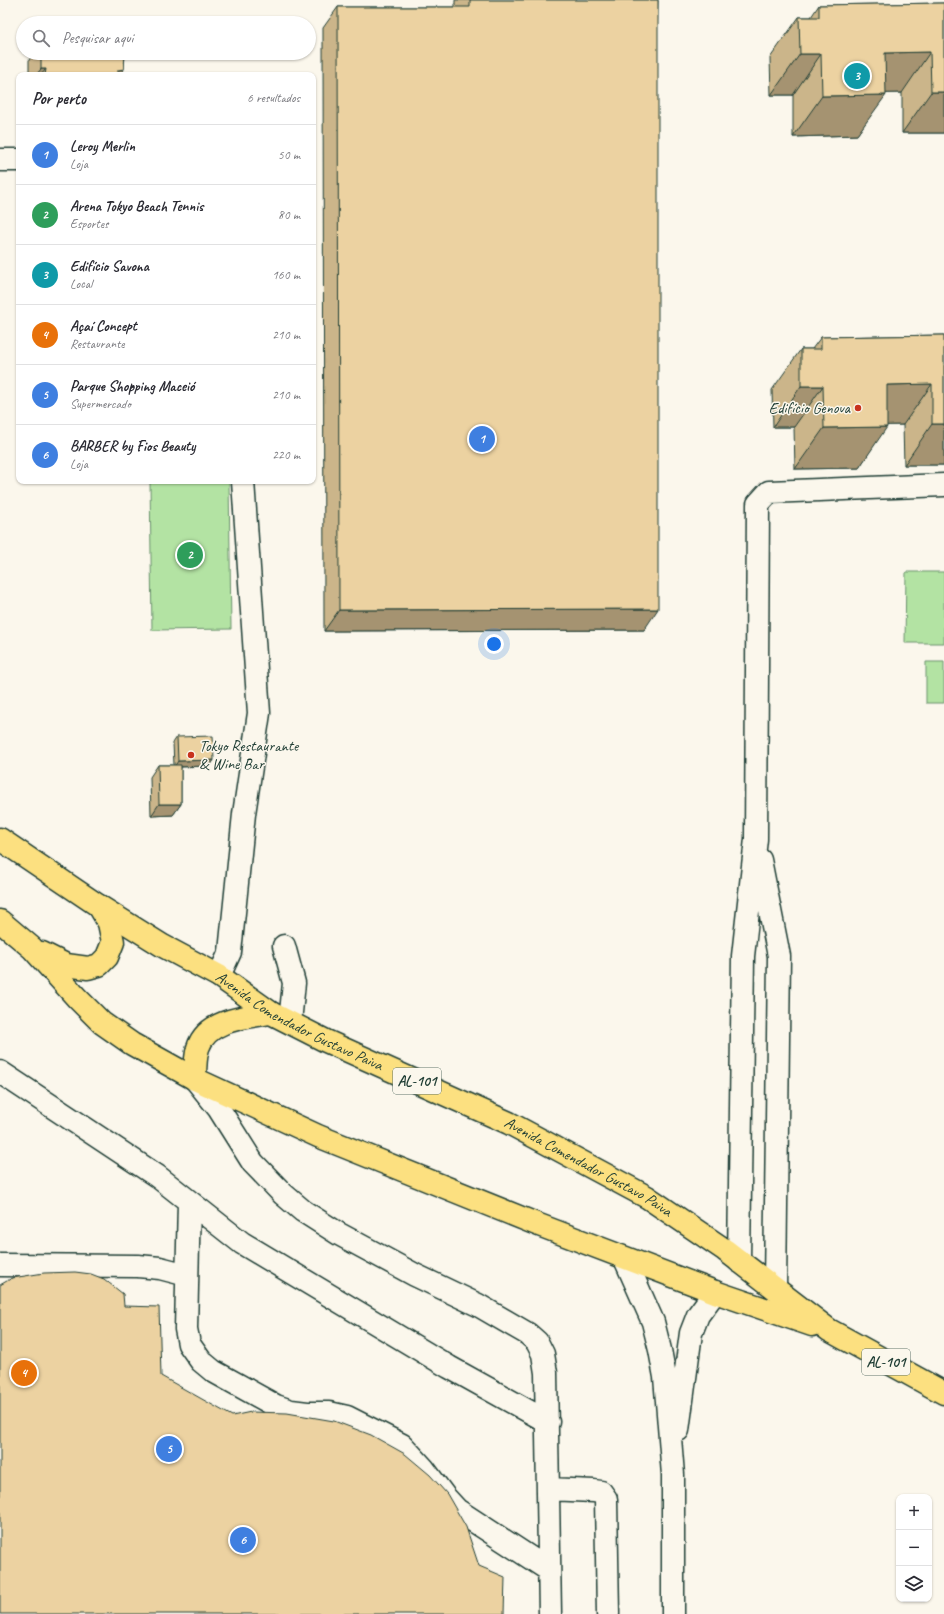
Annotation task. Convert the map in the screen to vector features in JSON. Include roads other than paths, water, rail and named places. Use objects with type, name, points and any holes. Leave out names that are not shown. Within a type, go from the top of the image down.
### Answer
[{"type":"main road","name":"Avenida Comendador Gustavo Paiva","points":[[0,839],[100,906],[163,946],[219,976],[280,1017],[326,1041],[509,1123],[647,1197],[725,1250],[829,1330],[944,1393]]},
{"type":"main road","points":[[32,948],[66,965],[88,968],[99,965],[107,957],[112,942],[109,923],[100,906]]},
{"type":"main road","name":"Avenida Comendador Gustavo Paiva","points":[[0,921],[32,948],[77,998],[102,1023],[132,1044],[195,1079],[325,1139],[625,1259],[715,1292],[829,1330]]},
{"type":"main road","points":[[195,1079],[195,1061],[198,1046],[208,1032],[223,1023],[242,1017],[280,1017]]},
{"type":"street","points":[[0,160],[16,160]]},
{"type":"street","points":[[219,976],[230,952],[244,814],[259,713],[244,484]]},
{"type":"street","points":[[739,1261],[743,956],[756,839],[758,504],[769,492],[944,486]]},
{"type":"street","points":[[756,839],[779,956],[775,1288]]},
{"type":"street","points":[[280,1017],[294,984],[284,946]]},
{"type":"street","points":[[0,1072],[157,1176],[242,1243],[449,1367],[548,1422]]},
{"type":"street","points":[[195,1079],[219,1110],[253,1163],[283,1194],[303,1211],[340,1234],[415,1275],[478,1305],[528,1334],[537,1342],[543,1354],[546,1373],[550,1614]]},
{"type":"street","points":[[189,1202],[186,1329],[190,1344],[201,1361],[213,1371],[276,1406],[307,1414],[329,1413],[347,1417],[402,1445],[424,1468],[445,1497],[457,1510],[549,1570]]},
{"type":"street","points":[[625,1259],[653,1322],[665,1377],[673,1475],[673,1614]]},
{"type":"street","points":[[0,1265],[138,1266],[160,1268],[187,1275]]},
{"type":"street","points":[[673,1475],[691,1333],[698,1315],[715,1292]]},
{"type":"street","points":[[548,1489],[601,1492],[606,1499],[608,1614]]},
{"type":"place","name":"Edifício Savona","points":[[857,76]]},
{"type":"place","name":"Edifício Genova","points":[[858,408]]},
{"type":"place","name":"Leroy Merlin","points":[[482,439]]},
{"type":"place","name":"Arena Tokyo Beach Tennis","points":[[190,555]]},
{"type":"place","name":"Tokyo Restaurante & Wine Bar","points":[[191,755]]},
{"type":"place","name":"Açaí Concept","points":[[24,1373]]},
{"type":"place","name":"Parque Shopping Maceió","points":[[169,1449]]},
{"type":"place","name":"BARBER by Fios Beauty","points":[[243,1540]]}]
